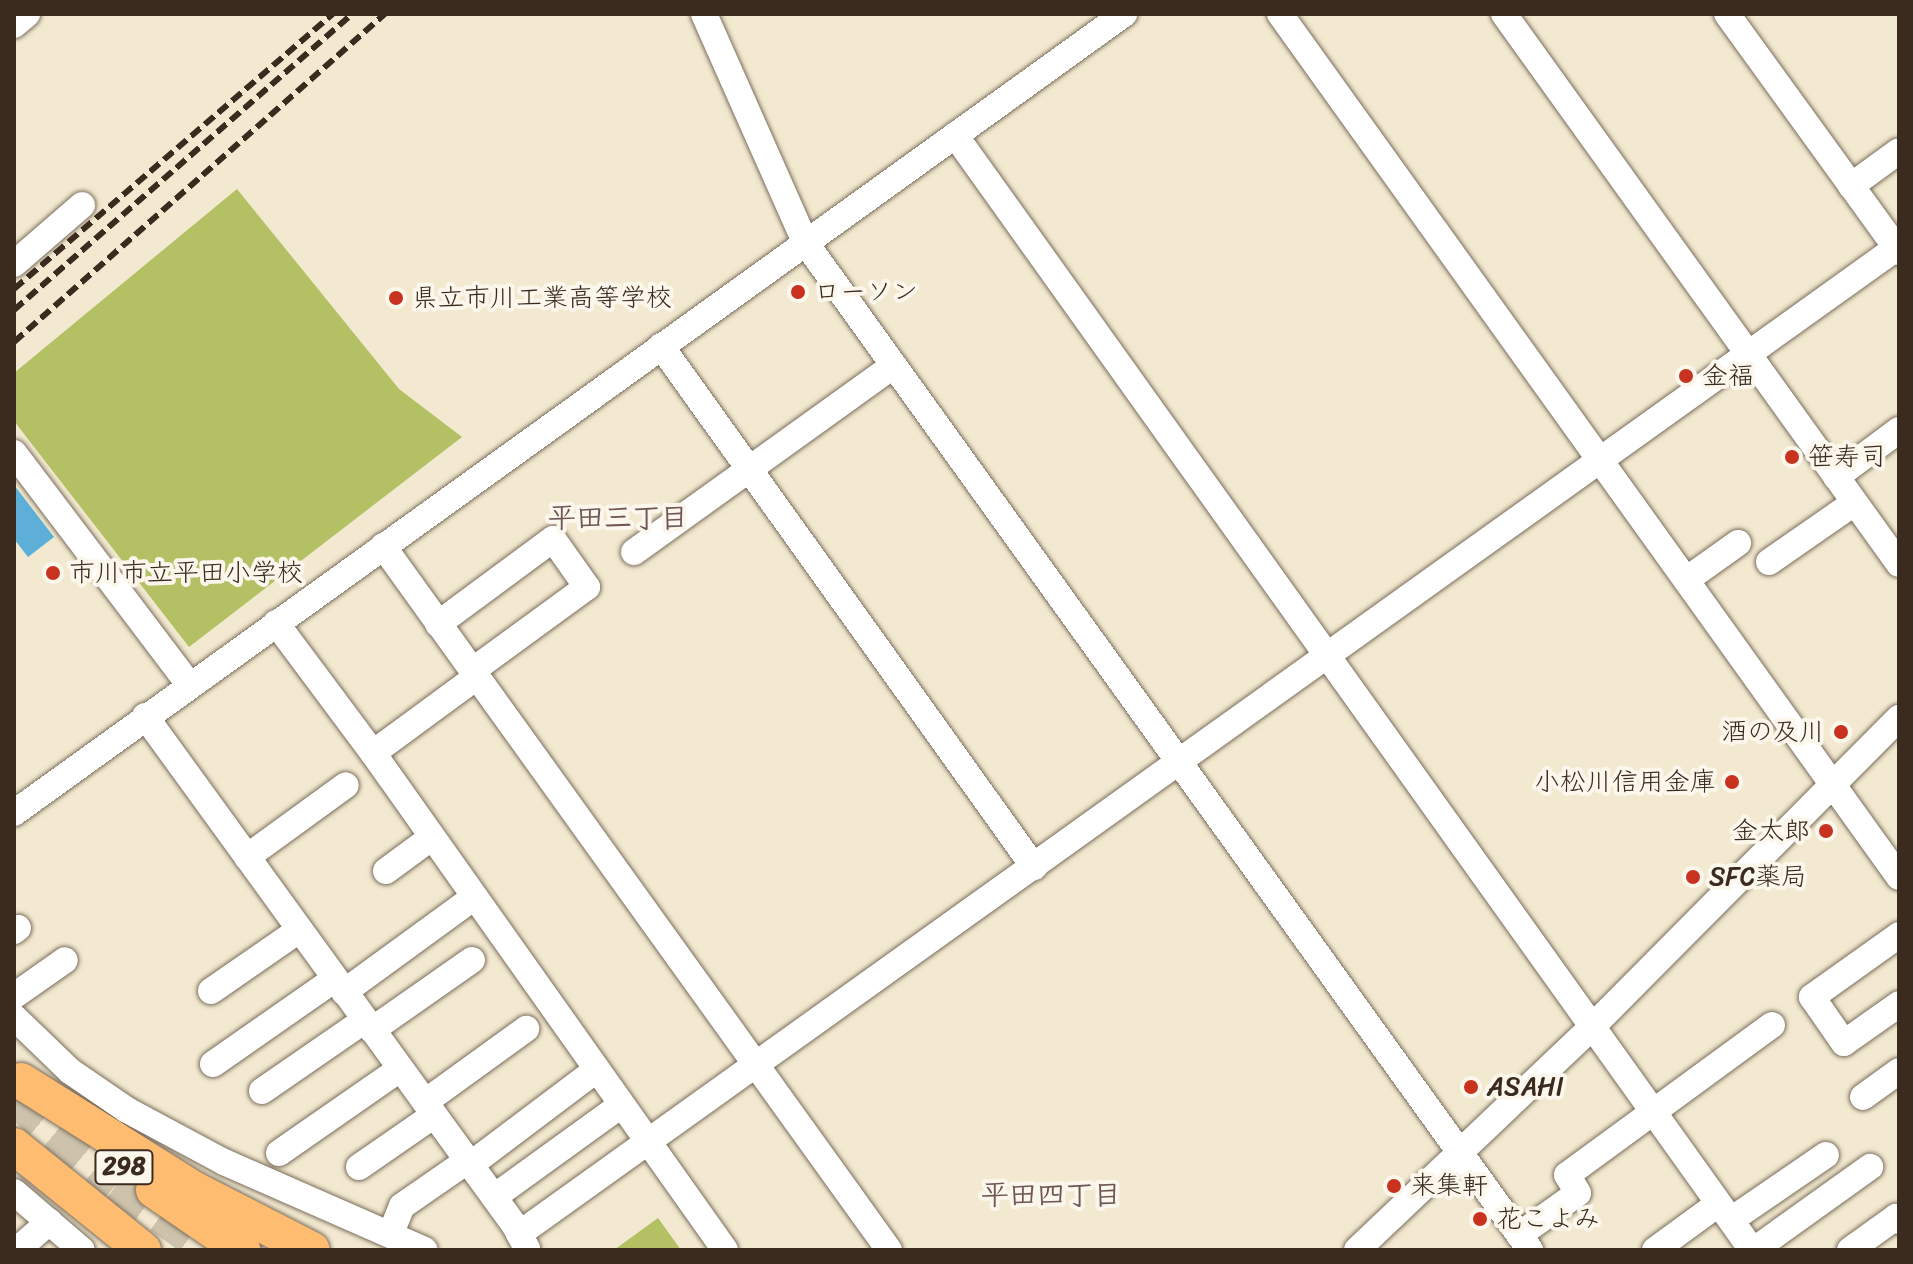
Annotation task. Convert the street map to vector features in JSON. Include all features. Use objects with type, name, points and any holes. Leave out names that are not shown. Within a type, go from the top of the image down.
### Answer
[{"type":"highway","name":"298","points":[[17,1077],[128,1170],[242,1250]]},
{"type":"highway","points":[[17,1077],[195,1190],[312,1250]]},
{"type":"highway","name":"298","points":[[14,1146],[143,1250]]},
{"type":"street","points":[[14,25],[27,14]]},
{"type":"street","points":[[704,14],[805,242],[1525,1242],[1578,1193],[1567,1175],[1772,1025]]},
{"type":"street","points":[[14,813],[189,684],[1124,14]]},
{"type":"street","points":[[1280,14],[1899,877]]},
{"type":"street","points":[[1504,14],[1899,564]]},
{"type":"street","points":[[145,716],[494,1197],[517,1243],[648,1143],[1898,248],[1727,14]]},
{"type":"street","points":[[955,135],[1651,1112],[1753,1250],[1870,1167]]},
{"type":"street","points":[[1851,186],[1899,151]]},
{"type":"street","points":[[14,264],[82,205]]},
{"type":"street","points":[[661,346],[1034,867]]},
{"type":"street","points":[[634,552],[751,471],[893,366]]},
{"type":"street","points":[[1836,477],[1899,430]]},
{"type":"street","points":[[14,453],[189,684]]},
{"type":"street","points":[[1769,562],[1854,503]]},
{"type":"street","points":[[373,753],[587,587],[553,539],[438,624]]},
{"type":"street","points":[[1686,580],[1738,543]]},
{"type":"street","points":[[383,546],[889,1250]]},
{"type":"street","points":[[276,623],[373,753],[725,1250]]},
{"type":"street","points":[[1357,1250],[1592,1027],[1899,718]]},
{"type":"street","points":[[247,857],[346,785]]},
{"type":"street","points":[[386,871],[431,838]]},
{"type":"street","points":[[213,1064],[473,898]]},
{"type":"street","points":[[211,991],[299,930]]},
{"type":"street","points":[[1899,935],[1812,997],[1844,1043],[1899,1004]]},
{"type":"street","points":[[14,996],[65,960]]},
{"type":"street","points":[[262,1091],[472,960]]},
{"type":"street","points":[[14,1017],[70,1071],[127,1110],[224,1162],[424,1250]]},
{"type":"street","points":[[359,1167],[526,1029]]},
{"type":"street","points":[[279,1153],[400,1069]]},
{"type":"street","points":[[391,1233],[402,1206],[469,1163],[596,1070]]},
{"type":"street","points":[[1863,1097],[1899,1071]]},
{"type":"street","points":[[494,1197],[621,1105]]},
{"type":"street","points":[[1655,1250],[1826,1155]]},
{"type":"street","points":[[14,1192],[82,1250]]},
{"type":"street","points":[[1850,1250],[1896,1217],[1899,1221]]},
{"type":"street","points":[[17,1250],[49,1222]]},
{"type":"green space","points":[[237,189],[399,389],[462,437],[189,647],[14,421],[14,373]]},
{"type":"green space","points":[[658,1218],[681,1250],[614,1250]]},
{"type":"water","points":[[14,485],[54,537],[28,557],[14,539]]},
{"type":"tunnel","points":[[14,1098],[117,1184],[209,1250]]},
{"type":"railway","points":[[14,289],[333,14]]},
{"type":"railway","points":[[14,310],[352,14]]},
{"type":"railway","points":[[14,342],[385,14]]},
{"type":"place","name":"ローソン","points":[[798,292]]},
{"type":"place","name":"県立市川工業高等学校","points":[[396,298]]},
{"type":"place","name":"金福","points":[[1686,376]]},
{"type":"place","name":"笹寿司","points":[[1792,457]]},
{"type":"place","name":"市川市立平田小学校","points":[[53,573]]},
{"type":"place","name":"酒の及川","points":[[1841,732]]},
{"type":"place","name":"小松川信用金庫","points":[[1732,782]]},
{"type":"place","name":"金太郎","points":[[1826,831]]},
{"type":"place","name":"SFC薬局","points":[[1693,877]]},
{"type":"place","name":"ASAHI","points":[[1471,1087]]},
{"type":"place","name":"来集軒","points":[[1394,1186]]},
{"type":"place","name":"花こよみ","points":[[1480,1219]]},
{"type":"district","name":"平田三丁目","points":[[618,518]]},
{"type":"district","name":"平田四丁目","points":[[1051,1195]]}]
